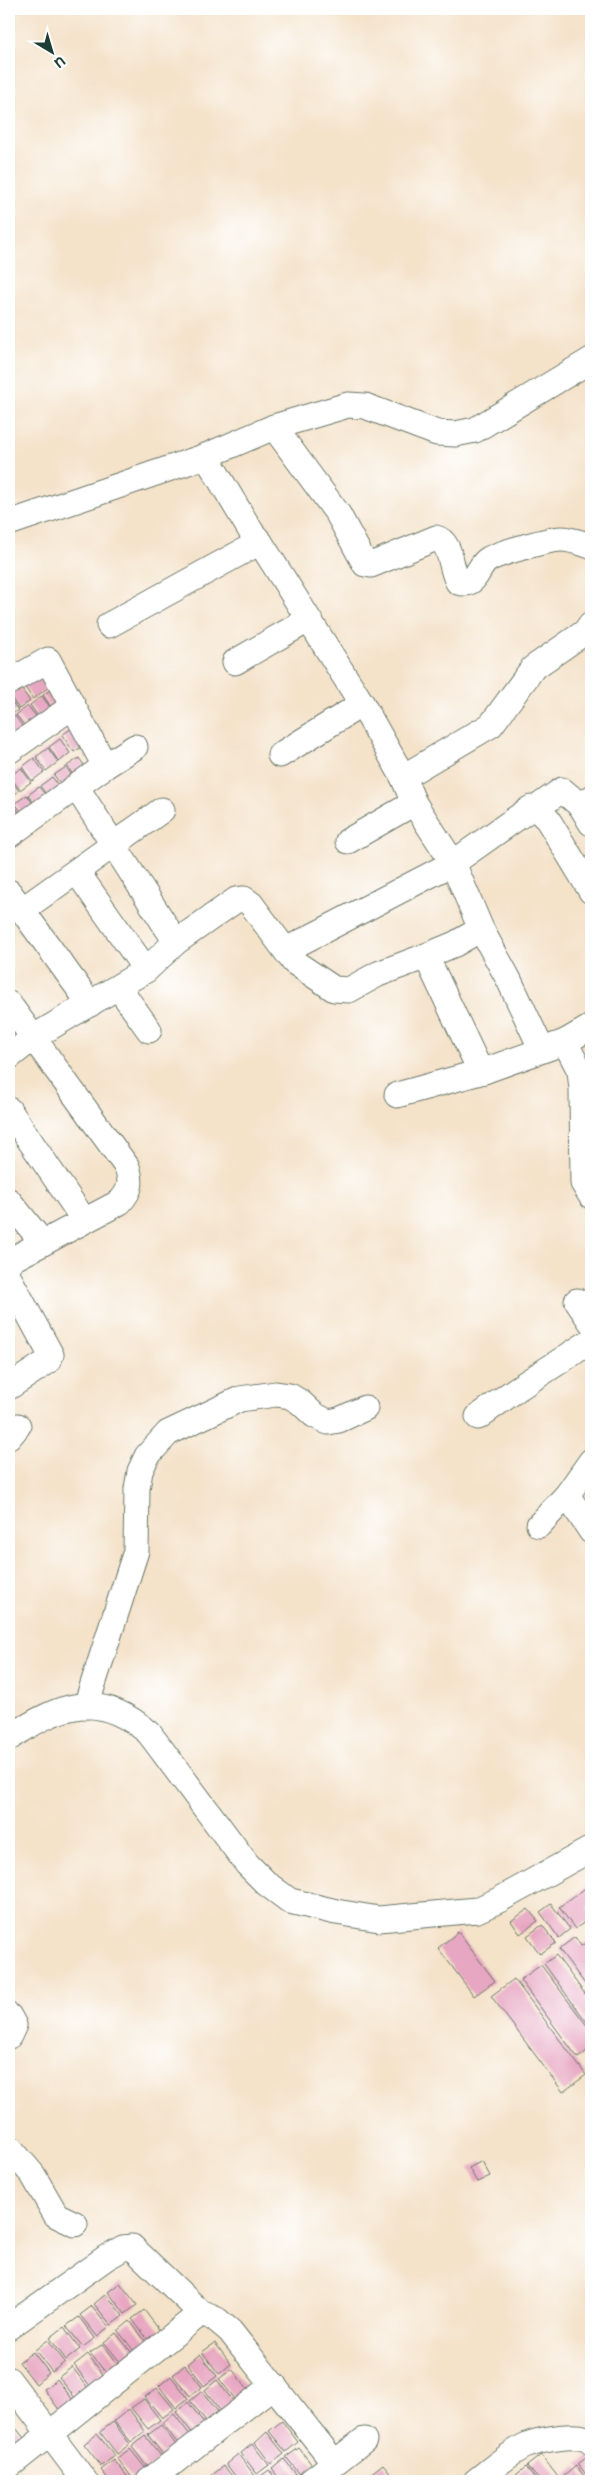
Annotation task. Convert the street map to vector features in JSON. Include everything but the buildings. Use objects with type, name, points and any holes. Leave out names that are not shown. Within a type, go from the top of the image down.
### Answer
[{"type":"street","points":[[9,523],[206,456],[274,428],[348,405],[364,406],[437,433],[455,434],[474,430],[591,360]]},
{"type":"street","points":[[274,428],[338,514],[365,564],[371,566],[436,538],[446,544],[453,574],[458,582],[464,584],[472,581],[489,559],[545,542],[562,539],[591,546]]},
{"type":"street","points":[[206,456],[252,533],[260,542],[362,704],[414,803],[453,863],[481,929],[509,980],[554,1046],[580,1070],[589,1186]]},
{"type":"street","points":[[110,625],[260,542]]},
{"type":"street","points":[[235,662],[308,620]]},
{"type":"street","points":[[402,777],[491,725],[533,668],[585,632],[591,624]]},
{"type":"street","points":[[9,682],[48,660],[105,766]]},
{"type":"street","points":[[280,755],[362,704]]},
{"type":"street","points":[[9,751],[73,706]]},
{"type":"street","points":[[9,835],[105,766],[135,747]]},
{"type":"street","points":[[76,788],[176,942]]},
{"type":"street","points":[[286,950],[453,863],[531,808],[535,809],[562,790],[588,809]]},
{"type":"street","points":[[348,841],[414,803]]},
{"type":"street","points":[[535,809],[548,820],[591,891]]},
{"type":"street","points":[[90,1004],[15,901],[77,872],[162,810]]},
{"type":"street","points":[[77,872],[146,970]]},
{"type":"street","points":[[9,1057],[34,1037],[119,988],[146,970],[176,942],[228,906],[244,898],[251,904],[294,962],[325,985],[339,991],[349,990],[378,974],[456,944],[481,929]]},
{"type":"street","points":[[426,956],[476,1062],[484,1071]]},
{"type":"street","points":[[119,988],[149,1030]]},
{"type":"street","points":[[9,1004],[126,1167],[130,1179],[129,1191],[120,1202],[9,1261]]},
{"type":"street","points":[[397,1095],[484,1071],[554,1046],[591,1027]]},
{"type":"street","points":[[12,1121],[84,1220]]},
{"type":"street","points":[[9,1201],[43,1243]]},
{"type":"street","points":[[9,1278],[51,1355],[47,1362],[9,1387]]},
{"type":"street","points":[[577,1301],[591,1322]]},
{"type":"street","points":[[478,1417],[591,1341]]},
{"type":"street","points":[[86,1706],[136,1551],[137,1489],[140,1471],[147,1456],[168,1433],[240,1399],[276,1394],[290,1396],[300,1402],[314,1415],[328,1422],[339,1420],[365,1408]]},
{"type":"street","points":[[539,1525],[567,1495],[591,1461]]},
{"type":"street","points":[[567,1495],[591,1531]]},
{"type":"street","points":[[9,1738],[38,1719],[65,1708],[86,1706],[108,1708],[130,1718],[149,1733],[247,1864],[267,1884],[290,1900],[336,1912],[378,1919],[477,1910],[499,1900],[591,1849]]},
{"type":"street","points":[[9,2016],[14,2025],[9,2036]]},
{"type":"street","points":[[9,2147],[33,2175],[56,2215],[75,2224]]},
{"type":"street","points":[[9,2327],[83,2273],[127,2246],[132,2247],[201,2313],[217,2320],[230,2331],[274,2384],[334,2462]]},
{"type":"street","points":[[9,2466],[201,2313]]},
{"type":"street","points":[[9,2380],[86,2481]]},
{"type":"street","points":[[149,2481],[274,2384]]},
{"type":"street","points":[[476,2481],[527,2445],[583,2436],[591,2442]]},
{"type":"street","points":[[311,2481],[364,2440]]}]
